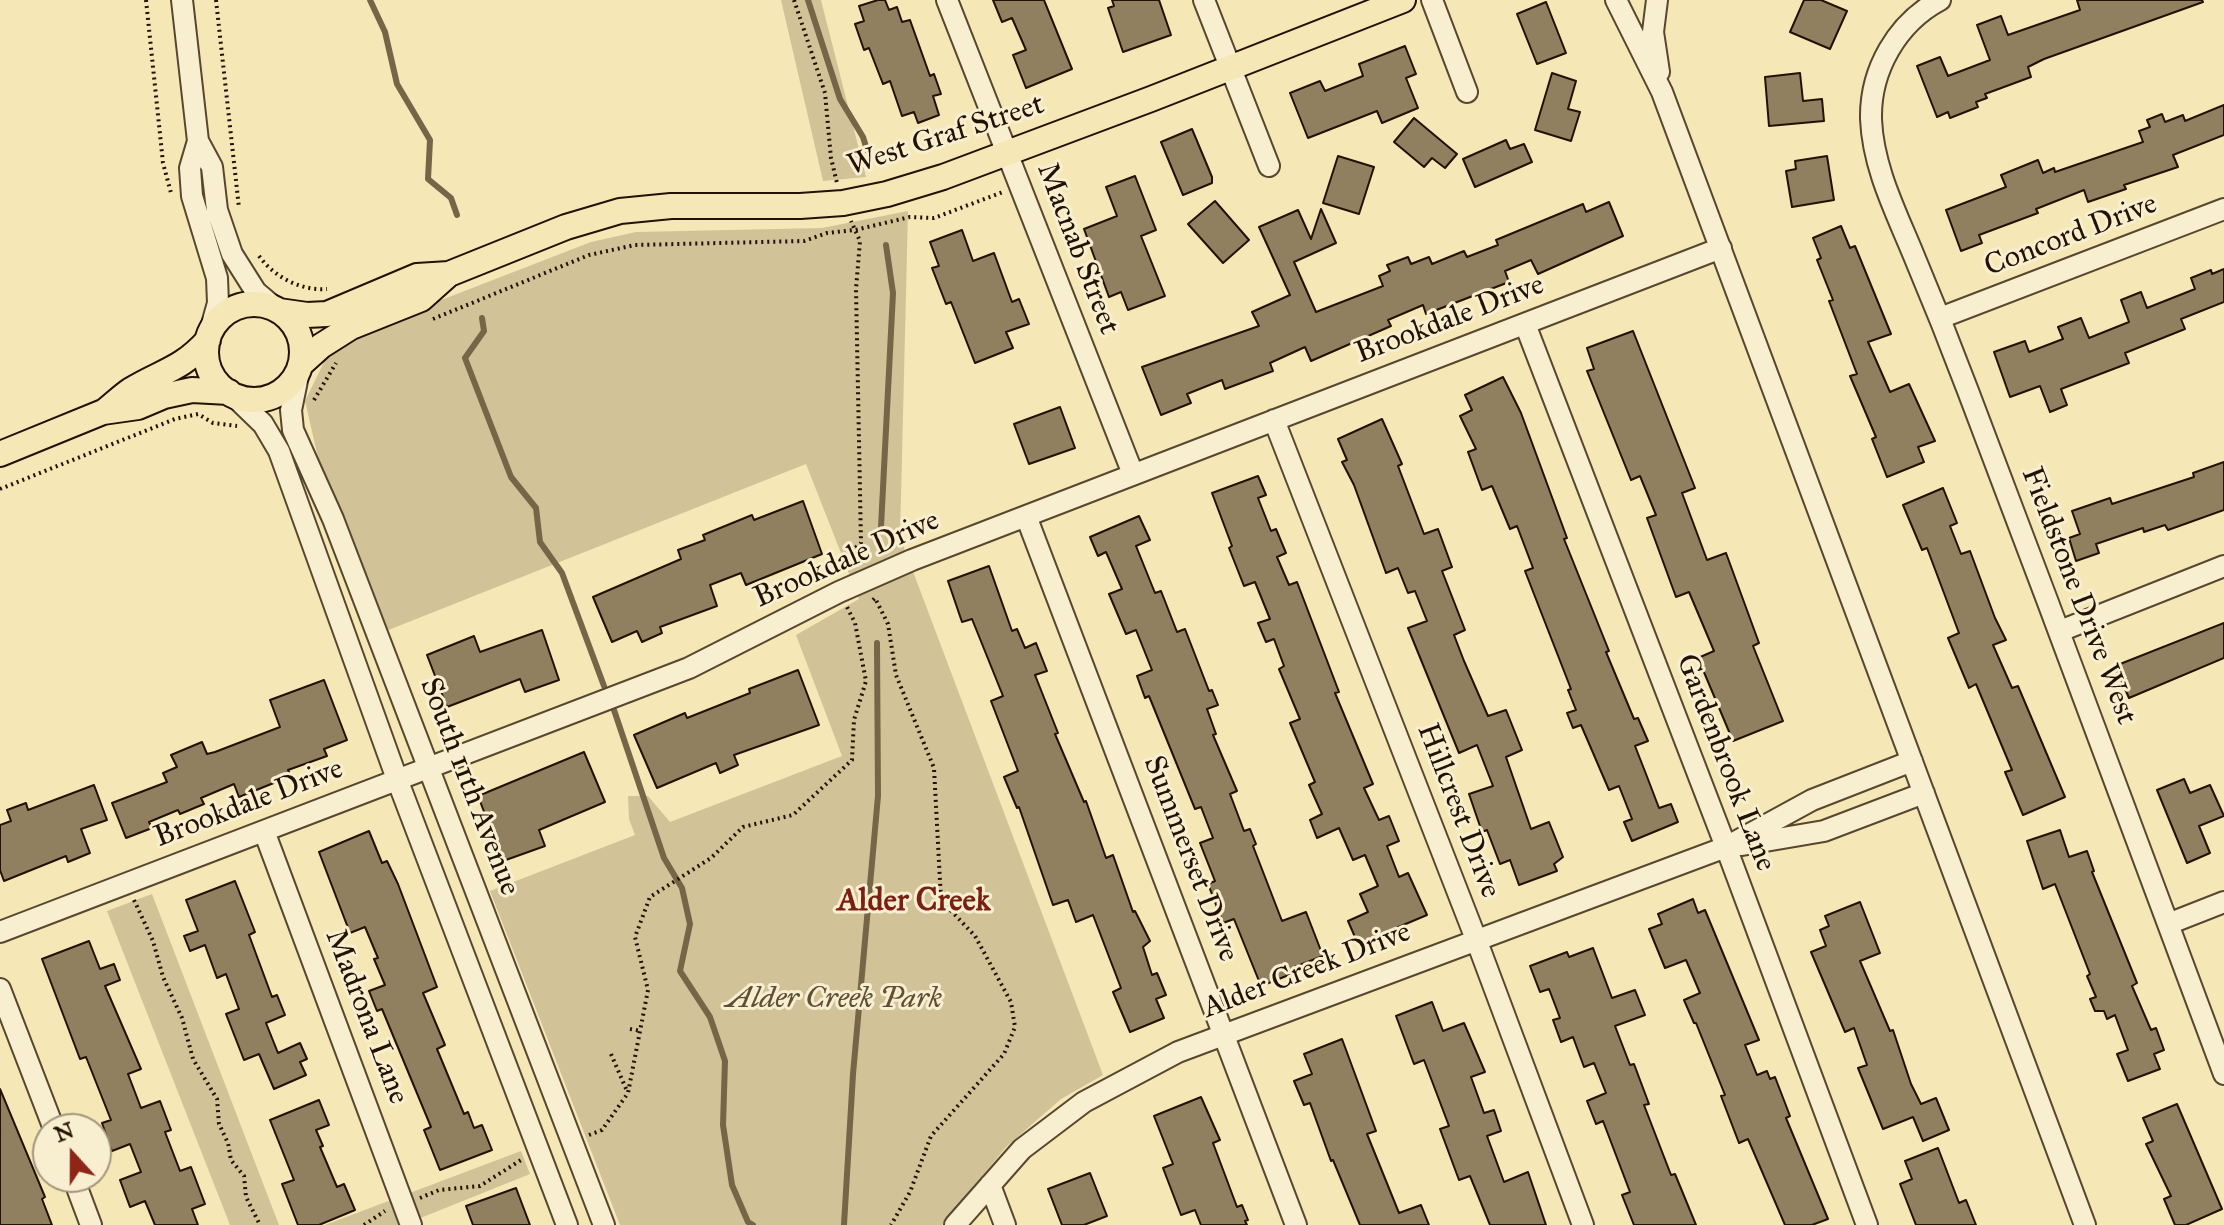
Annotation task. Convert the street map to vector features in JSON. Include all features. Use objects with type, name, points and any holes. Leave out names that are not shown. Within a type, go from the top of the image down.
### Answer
[{"type":"main road","name":"West Graf Street","points":[[103,412],[131,390],[183,363],[209,338],[217,321],[229,311],[244,305],[260,304],[307,315],[327,314],[417,276],[449,274],[566,227],[620,211],[671,206],[800,206],[843,203],[887,194],[943,177],[1231,69],[1403,0]]},
{"type":"main road","name":"West Graf Street","points":[[0,454],[103,412],[138,407],[164,396],[192,390],[264,399],[290,384],[300,367],[321,346],[351,327],[421,299],[449,274]]},
{"type":"main road","points":[[277,310],[296,328],[301,342],[300,367]]},
{"type":"main road","points":[[209,338],[208,363],[213,376],[231,393]]},
{"type":"street","points":[[182,0],[198,141],[212,167],[217,210],[232,254],[256,292],[277,310]]},
{"type":"street","name":"Macnab Street","points":[[947,0],[1133,474]]},
{"type":"street","points":[[1204,0],[1269,166]]},
{"type":"street","points":[[1432,0],[1467,92]]},
{"type":"street","points":[[1616,0],[1662,92],[2085,1225]]},
{"type":"street","points":[[1657,0],[1653,32],[1662,92]]},
{"type":"street","name":"Fieldstone Drive West","points":[[1940,0],[1906,24],[1880,66],[1871,116],[1881,176],[1940,318],[2060,631],[2224,1074]]},
{"type":"street","points":[[198,141],[190,168],[192,196],[217,278],[218,303],[209,338]]},
{"type":"street","name":"Concord Drive","points":[[1940,318],[2224,209]]},
{"type":"street","name":"Brookdale Drive","points":[[0,932],[689,668],[839,592],[912,560],[1721,248]]},
{"type":"street","name":"Gardenbrook Lane","points":[[1525,324],[1867,1225]]},
{"type":"street","name":"South 11th Avenue","points":[[300,367],[291,410],[297,442],[333,519],[604,1225]]},
{"type":"street","name":"South 11th Avenue","points":[[231,393],[263,424],[279,451],[397,779],[567,1225]]},
{"type":"street","name":"Hillcrest Drive","points":[[1274,420],[1476,939],[1583,1225]]},
{"type":"street","name":"Summerset Drive","points":[[1026,516],[1296,1225]]},
{"type":"street","points":[[2060,631],[2224,566]]},
{"type":"street","name":"Alder Creek Drive","points":[[955,1225],[1022,1149],[1084,1102],[1178,1052],[1726,847],[1812,800],[1912,761]]},
{"type":"street","name":"Alder Creek Drive","points":[[1726,847],[1824,831],[1924,793]]},
{"type":"street","name":"Madrona Lane","points":[[264,831],[411,1225]]},
{"type":"street","points":[[2168,924],[2224,902]]},
{"type":"street","points":[[0,989],[48,1113]]},
{"type":"street","points":[[990,1185],[1005,1225]]},
{"type":"street","points":[[79,1193],[91,1225]]},
{"type":"path","points":[[146,0],[163,163],[174,203]]},
{"type":"path","points":[[216,0],[239,212]]},
{"type":"path","points":[[669,885],[711,858],[743,827],[793,815],[852,760],[854,720],[866,681],[855,623],[839,592],[833,567],[861,543],[856,289],[860,241],[843,203],[831,158],[825,93],[794,0]]},
{"type":"path","points":[[433,319],[589,255],[635,245],[804,241],[827,233],[910,217],[934,218],[1005,191]]},
{"type":"path","points":[[256,253],[269,269],[292,283],[309,289],[335,287]]},
{"type":"path","points":[[292,422],[309,416],[315,398],[340,356]]},
{"type":"path","points":[[0,489],[175,419],[198,414],[213,423],[237,426]]},
{"type":"path","points":[[862,605],[875,598],[888,624],[896,675],[934,768],[941,900],[975,936],[1011,1002],[1015,1027],[1004,1054],[931,1136],[910,1192],[891,1225]]},
{"type":"path","points":[[126,884],[153,941],[163,977],[182,1018],[193,1059],[217,1099],[219,1124],[228,1143],[231,1160],[244,1176],[246,1197],[260,1225]]},
{"type":"path","points":[[630,1029],[641,1031]]},
{"type":"path","points":[[611,1054],[628,1093]]},
{"type":"green space","points":[[781,0],[821,0],[866,177],[823,181]]},
{"type":"green space","name":"Alder Creek Park","points":[[908,211],[900,537],[1103,1075],[1061,1099],[1006,1147],[942,1225],[620,1225],[490,891],[635,835],[629,819],[628,796],[648,796],[670,822],[842,756],[796,635],[859,599],[806,464],[386,631],[320,466],[305,401],[327,356],[356,333],[591,242],[636,232],[822,228]]},
{"type":"green space","points":[[152,894],[279,1225],[230,1225],[107,911]]},
{"type":"green space","points":[[521,1151],[530,1174],[403,1225],[325,1225]]},
{"type":"building","points":[[885,0],[889,10],[897,7],[902,22],[910,20],[930,76],[934,74],[941,94],[933,96],[939,115],[918,123],[914,112],[902,116],[890,81],[883,84],[869,48],[864,50],[855,24],[864,21],[859,6]]},
{"type":"building","points":[[993,0],[1044,0],[1072,69],[1026,88],[1013,55],[1026,50],[1012,18],[1002,22]]},
{"type":"building","points":[[1112,0],[1159,0],[1171,35],[1123,52],[1108,8],[1114,6]]},
{"type":"building","points":[[1804,0],[1821,0],[1847,11],[1830,49],[1790,32]]},
{"type":"building","points":[[2077,0],[2203,2],[2044,59],[2028,67],[2031,77],[1985,94],[1987,98],[1976,102],[1978,107],[1950,118],[1948,112],[1937,117],[1917,66],[1940,57],[1948,76],[1990,60],[1977,25],[2001,16],[2008,35],[2080,10]]},
{"type":"building","points":[[1546,2],[1566,53],[1537,64],[1517,14]]},
{"type":"building","points":[[1405,46],[1416,74],[1406,78],[1418,108],[1382,123],[1377,111],[1308,138],[1290,93],[1320,81],[1325,91],[1363,76],[1359,64]]},
{"type":"building","points":[[1552,73],[1576,81],[1568,109],[1580,112],[1571,141],[1535,130]]},
{"type":"building","points":[[1800,73],[1803,101],[1822,99],[1824,121],[1769,126],[1765,77]]},
{"type":"building","points":[[2224,105],[2224,135],[2173,155],[2178,167],[2124,185],[2126,189],[2088,202],[2084,190],[2036,209],[2038,213],[1979,235],[1982,243],[1961,251],[1946,210],[2006,187],[2001,175],[2038,160],[2043,173],[2054,168],[2055,172],[2143,142],[2139,131],[2150,127],[2147,120],[2162,114],[2165,122],[2183,115],[2185,121]]},
{"type":"building","points":[[1414,118],[1457,154],[1445,168],[1432,158],[1424,167],[1394,142]]},
{"type":"building","points":[[1192,129],[1212,183],[1183,195],[1161,142]]},
{"type":"building","points":[[1506,140],[1510,149],[1524,144],[1532,162],[1475,187],[1463,159]]},
{"type":"building","points":[[1338,156],[1374,167],[1359,214],[1323,203]]},
{"type":"building","points":[[1827,156],[1834,200],[1792,207],[1786,171],[1796,169],[1795,161]]},
{"type":"building","points":[[1135,176],[1156,230],[1141,236],[1165,296],[1128,310],[1121,292],[1109,297],[1084,229],[1117,216],[1106,187]]},
{"type":"building","points":[[1215,201],[1249,240],[1223,263],[1188,224]]},
{"type":"building","points":[[1609,202],[1623,236],[1538,274],[1531,260],[1505,271],[1509,282],[1426,314],[1423,305],[1388,320],[1391,326],[1311,361],[1305,347],[1270,363],[1273,371],[1225,389],[1222,380],[1187,394],[1191,403],[1161,415],[1142,367],[1259,326],[1252,312],[1290,295],[1259,227],[1298,210],[1311,239],[1321,209],[1336,243],[1294,262],[1316,312],[1383,286],[1379,276],[1390,271],[1387,265],[1408,257],[1411,264],[1429,257],[1432,264],[1464,251],[1467,257],[1498,245],[1496,240],[1583,204],[1586,212]]},
{"type":"building","points":[[1841,226],[1850,248],[1855,246],[1891,334],[1868,342],[1890,392],[1909,384],[1935,441],[1918,447],[1924,462],[1887,477],[1872,439],[1876,437],[1850,376],[1857,374],[1817,260],[1821,258],[1813,238]]},
{"type":"building","points":[[962,230],[973,261],[994,253],[1012,302],[1019,299],[1029,324],[1006,332],[1013,348],[975,363],[951,302],[946,304],[932,268],[939,266],[930,242]]},
{"type":"building","points":[[2224,269],[2224,302],[2181,319],[2185,329],[2125,353],[2129,363],[2061,389],[2067,405],[2050,412],[2040,386],[2010,397],[1994,352],[2025,341],[2029,352],[2063,339],[2058,327],[2081,318],[2089,338],[2129,322],[2121,300],[2141,292],[2147,308],[2195,289],[2191,278],[2211,270],[2212,274]]},
{"type":"building","points":[[1633,331],[1695,488],[1682,493],[1707,560],[1726,553],[1759,643],[1753,646],[1783,721],[1733,741],[1698,658],[1714,651],[1689,592],[1676,597],[1647,518],[1656,515],[1640,476],[1631,480],[1587,371],[1594,369],[1587,348]]},
{"type":"building","points":[[1503,377],[1521,413],[1567,538],[1564,539],[1609,651],[1606,652],[1634,719],[1638,718],[1648,741],[1635,746],[1659,808],[1671,804],[1678,822],[1632,841],[1624,822],[1632,819],[1619,786],[1609,790],[1581,725],[1573,728],[1567,713],[1576,710],[1568,690],[1571,689],[1525,571],[1533,568],[1517,526],[1510,529],[1492,486],[1482,490],[1468,452],[1476,449],[1460,416],[1472,410],[1465,395]]},
{"type":"building","points":[[1060,407],[1075,448],[1029,464],[1014,424]]},
{"type":"building","points":[[1382,419],[1402,464],[1398,466],[1424,534],[1438,529],[1452,567],[1442,571],[1465,630],[1454,635],[1464,661],[1488,716],[1506,710],[1522,750],[1506,757],[1531,829],[1549,822],[1563,857],[1554,864],[1557,871],[1519,885],[1510,860],[1500,864],[1487,830],[1482,832],[1469,794],[1493,786],[1477,745],[1459,753],[1408,628],[1427,621],[1415,591],[1408,593],[1398,568],[1386,573],[1354,485],[1342,462],[1347,460],[1338,439]]},
{"type":"building","points":[[2224,462],[2224,510],[2168,530],[2165,525],[2144,532],[2143,528],[2096,544],[2099,553],[2076,561],[2069,538],[2080,534],[2072,511],[2110,498],[2112,504],[2194,477],[2193,473]]},
{"type":"building","points":[[1258,476],[1266,495],[1258,498],[1271,531],[1276,529],[1286,553],[1277,557],[1289,585],[1297,582],[1339,692],[1335,693],[1373,784],[1364,788],[1379,820],[1389,816],[1399,841],[1387,846],[1399,877],[1408,873],[1427,915],[1358,944],[1348,921],[1368,912],[1360,894],[1378,886],[1365,855],[1353,860],[1339,828],[1317,838],[1310,820],[1322,814],[1309,785],[1315,782],[1290,723],[1300,719],[1279,669],[1284,666],[1274,639],[1266,642],[1258,623],[1270,619],[1255,582],[1244,586],[1212,493]]},
{"type":"building","points":[[1943,488],[1957,523],[1950,526],[1961,554],[1970,551],[2006,640],[1993,645],[2012,688],[2018,686],[2065,797],[2023,815],[2005,772],[2012,770],[1976,684],[1969,688],[1948,638],[1959,633],[1927,548],[1922,550],[1903,505]]},
{"type":"building","points":[[803,501],[822,554],[746,585],[741,573],[710,585],[717,606],[660,627],[662,633],[642,642],[637,631],[612,642],[593,597],[681,559],[678,550],[705,540],[703,535],[752,515],[754,520]]},
{"type":"building","points":[[1139,516],[1150,540],[1136,546],[1155,593],[1161,591],[1177,632],[1185,629],[1209,691],[1212,690],[1218,705],[1207,709],[1216,734],[1213,735],[1237,791],[1230,794],[1244,831],[1250,829],[1256,844],[1253,846],[1282,921],[1306,912],[1323,956],[1292,968],[1294,973],[1261,986],[1234,919],[1223,923],[1208,884],[1215,881],[1200,843],[1213,838],[1201,807],[1195,809],[1149,696],[1145,698],[1137,676],[1152,670],[1136,630],[1126,634],[1109,594],[1122,589],[1106,552],[1098,556],[1090,537]]},
{"type":"building","points":[[989,566],[1012,631],[1017,629],[1025,648],[1036,643],[1047,671],[1035,675],[1058,733],[1055,734],[1086,801],[1106,858],[1113,855],[1133,912],[1150,941],[1143,947],[1152,975],[1157,973],[1166,995],[1156,999],[1164,1018],[1130,1032],[1113,992],[1121,988],[1093,915],[1076,922],[1068,900],[1053,905],[1019,807],[1004,777],[1018,771],[991,701],[1003,696],[972,619],[962,622],[948,581]]},
{"type":"building","points":[[2224,623],[2224,658],[2129,698],[2115,666]]},
{"type":"building","points":[[542,630],[559,680],[525,692],[520,679],[447,707],[427,655],[474,636],[480,652]]},
{"type":"building","points":[[798,670],[819,725],[734,755],[738,765],[720,773],[716,763],[657,788],[634,735],[685,713],[687,718]]},
{"type":"building","points":[[324,680],[347,740],[324,749],[327,756],[288,770],[291,776],[239,797],[234,784],[201,798],[204,804],[149,822],[152,828],[126,838],[112,803],[167,782],[163,773],[177,767],[171,755],[202,742],[207,754],[215,752],[280,727],[270,700]]},
{"type":"building","points":[[584,752],[605,802],[539,830],[545,846],[503,861],[478,796]]},
{"type":"building","points":[[2184,779],[2190,793],[2210,785],[2224,816],[2199,826],[2210,853],[2187,863],[2157,790]]},
{"type":"building","points":[[94,785],[107,820],[81,829],[90,853],[68,862],[66,856],[4,881],[0,870],[0,825],[11,821],[7,810],[26,803],[28,810]]},
{"type":"building","points":[[2060,830],[2069,857],[2087,851],[2092,872],[2137,983],[2132,986],[2151,1030],[2156,1028],[2164,1050],[2154,1054],[2160,1069],[2128,1081],[2117,1054],[2128,1050],[2115,1015],[2107,1019],[2104,1011],[2095,1011],[2090,999],[2096,997],[2087,976],[2090,974],[2055,884],[2043,889],[2027,841]]},
{"type":"building","points":[[369,831],[382,863],[387,861],[398,884],[437,987],[423,993],[445,1045],[437,1049],[464,1114],[468,1112],[474,1128],[482,1125],[492,1150],[440,1170],[424,1130],[431,1127],[382,1009],[377,1011],[369,991],[385,985],[374,959],[378,958],[365,927],[350,933],[319,852]]},
{"type":"building","points":[[235,881],[255,932],[249,935],[272,997],[277,995],[285,1015],[266,1023],[278,1053],[300,1043],[307,1059],[300,1062],[306,1075],[274,1089],[259,1054],[244,1060],[226,1014],[239,1009],[226,974],[217,978],[205,945],[190,951],[184,936],[198,931],[186,900]]},
{"type":"building","points":[[1693,899],[1698,913],[1705,910],[1759,1040],[1745,1045],[1757,1075],[1767,1071],[1770,1079],[1775,1077],[1790,1116],[1786,1118],[1828,1219],[1812,1225],[1785,1225],[1748,1139],[1739,1143],[1721,1096],[1725,1095],[1684,1000],[1700,993],[1686,960],[1665,968],[1649,929],[1662,924],[1658,914]]},
{"type":"building","points":[[1860,902],[1880,953],[1860,961],[1890,1031],[1893,1030],[1921,1104],[1936,1098],[1949,1130],[1923,1141],[1913,1117],[1883,1129],[1858,1068],[1867,1065],[1854,1028],[1845,1032],[1811,952],[1826,946],[1820,930],[1829,926],[1825,916]]},
{"type":"building","points":[[89,941],[100,969],[114,964],[120,980],[105,986],[141,1069],[128,1074],[141,1108],[160,1101],[171,1130],[165,1132],[180,1171],[191,1167],[205,1204],[192,1209],[198,1225],[155,1225],[145,1201],[130,1207],[120,1180],[141,1172],[130,1144],[112,1151],[112,1113],[108,1113],[86,1057],[80,1059],[42,959]]},
{"type":"building","points":[[1593,948],[1612,998],[1635,990],[1645,1015],[1615,1026],[1630,1065],[1634,1064],[1649,1104],[1644,1105],[1671,1175],[1675,1174],[1696,1225],[1634,1225],[1622,1195],[1630,1192],[1603,1121],[1596,1124],[1587,1101],[1606,1093],[1594,1063],[1584,1067],[1573,1037],[1561,1042],[1553,1020],[1560,1018],[1549,989],[1540,992],[1530,966],[1567,952],[1569,957]]},
{"type":"building","points":[[1432,1002],[1443,1031],[1464,1023],[1485,1072],[1471,1077],[1484,1113],[1494,1110],[1501,1131],[1487,1136],[1504,1182],[1528,1172],[1546,1225],[1490,1225],[1470,1176],[1459,1180],[1440,1129],[1449,1126],[1424,1060],[1414,1064],[1396,1016]]},
{"type":"building","points":[[1342,1039],[1376,1131],[1367,1134],[1399,1213],[1421,1205],[1429,1225],[1360,1225],[1331,1161],[1310,1103],[1304,1105],[1294,1081],[1312,1074],[1304,1054]]},
{"type":"building","points":[[0,1089],[32,1166],[32,1193],[43,1193],[45,1197],[42,1199],[52,1225],[0,1225]]},
{"type":"building","points":[[1201,1097],[1220,1140],[1213,1143],[1237,1207],[1242,1205],[1247,1225],[1201,1225],[1195,1210],[1181,1215],[1163,1168],[1173,1164],[1154,1116]]},
{"type":"building","points":[[319,1100],[329,1125],[316,1130],[323,1146],[320,1147],[337,1187],[344,1184],[355,1210],[319,1225],[298,1225],[282,1184],[294,1180],[270,1120]]},
{"type":"building","points":[[2177,1104],[2222,1209],[2186,1225],[2175,1225],[2164,1199],[2171,1196],[2146,1144],[2153,1141],[2143,1118]]},
{"type":"building","points":[[1938,1148],[1959,1203],[1966,1200],[1976,1225],[1916,1225],[1900,1184],[1912,1179],[1905,1161]]},
{"type":"building","points":[[1090,1173],[1107,1216],[1084,1225],[1062,1225],[1048,1189]]},
{"type":"building","points":[[516,1188],[530,1225],[473,1225],[466,1206]]},
{"type":"waterway","points":[[370,0],[385,32],[397,84],[430,140],[428,179],[451,198],[457,215]]},
{"type":"waterway","points":[[808,0],[840,99],[863,137],[867,150]]},
{"type":"waterway","points":[[881,527],[893,293],[886,245]]},
{"type":"waterway","points":[[482,318],[484,331],[465,358],[511,477],[536,508],[540,542],[562,573],[604,686]]},
{"type":"waterway","points":[[844,1225],[853,1074],[878,796],[877,643]]},
{"type":"waterway","points":[[614,710],[664,858],[682,888],[690,924],[680,971],[710,1017],[725,1061],[723,1125],[732,1185],[748,1222],[753,1225]]},
{"type":"district","name":"Alder Creek","points":[[914,902]]}]
